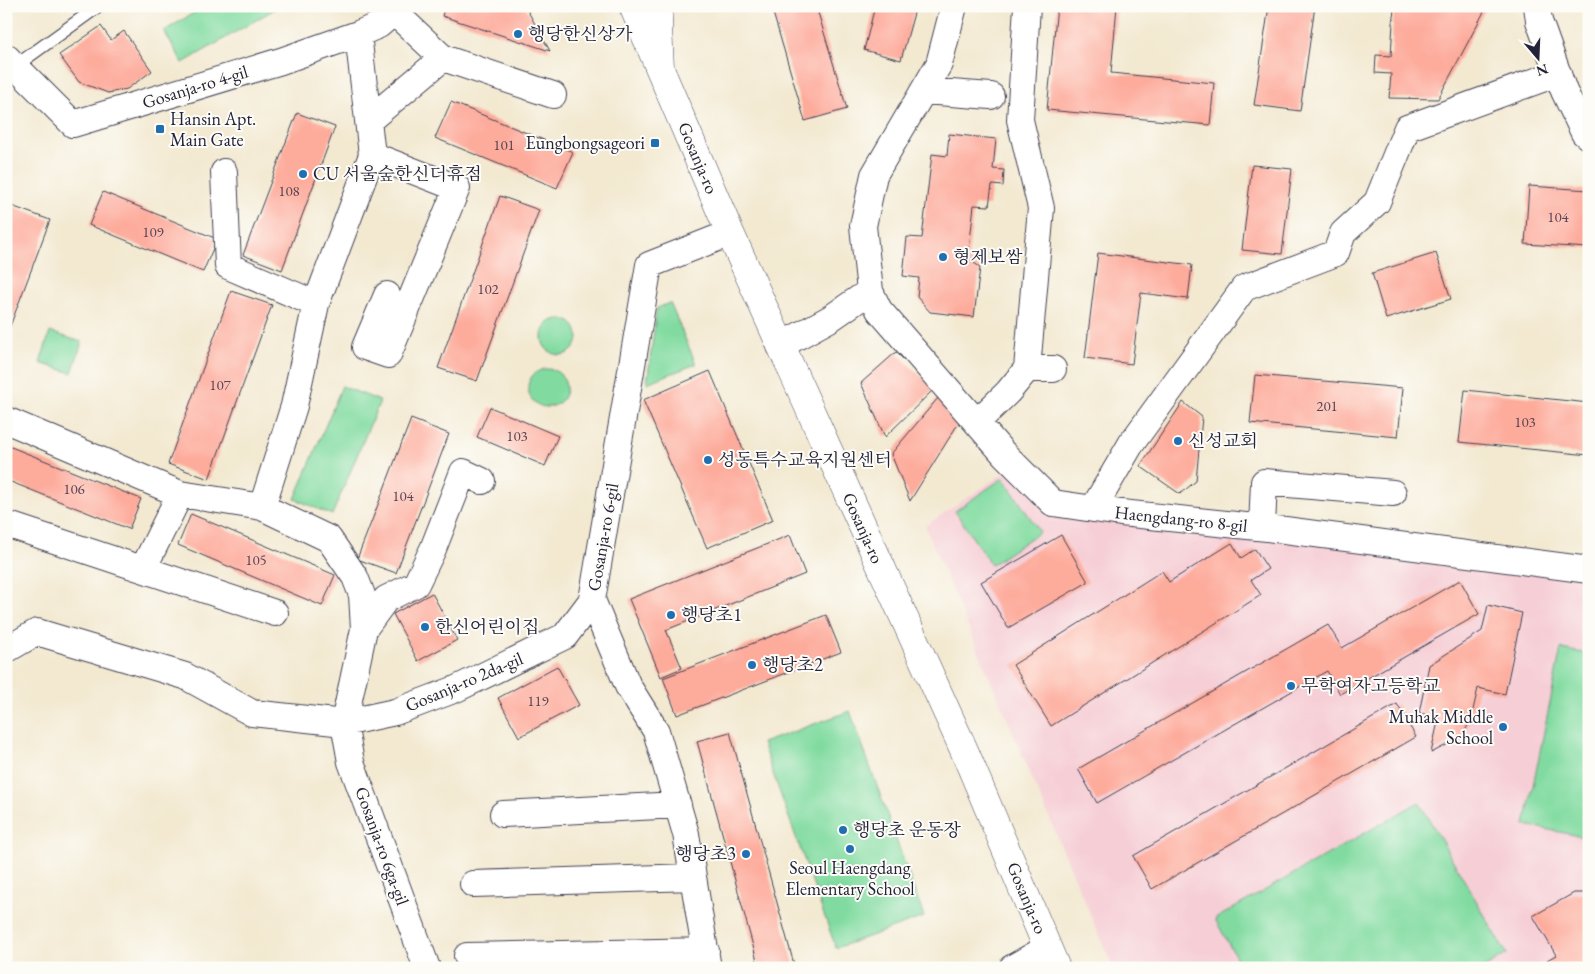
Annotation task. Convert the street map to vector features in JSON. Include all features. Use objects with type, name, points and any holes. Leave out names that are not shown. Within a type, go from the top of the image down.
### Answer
[{"type":"main road","name":"Gosanja-ro","points":[[633,6],[780,346],[964,750],[1052,958]]},
{"type":"main road","points":[[659,6],[660,69]]},
{"type":"street","points":[[780,346],[831,318],[870,291],[863,226],[874,175],[939,64],[954,6]]},
{"type":"street","points":[[977,422],[1008,392],[1027,369],[1041,208],[1020,120],[1027,6]]},
{"type":"street","points":[[1537,6],[1539,21],[1564,91],[1584,133],[1589,137]]},
{"type":"street","name":"Gosanja-ro 4-gil","points":[[10,62],[73,124],[281,61],[358,34],[379,25],[398,9]]},
{"type":"street","points":[[398,9],[443,58],[553,95]]},
{"type":"street","points":[[262,507],[294,406],[316,304],[372,155],[358,34]]},
{"type":"street","points":[[368,121],[443,58]]},
{"type":"street","points":[[1093,509],[1131,444],[1244,288],[1336,253],[1343,232],[1377,202],[1407,128],[1558,73]]},
{"type":"street","points":[[924,91],[991,96]]},
{"type":"street","points":[[372,155],[457,188],[388,355],[365,347],[387,295]]},
{"type":"street","points":[[224,172],[228,266],[316,304]]},
{"type":"street","name":"Gosanja-ro 6-gil","points":[[707,959],[686,834],[656,730],[628,686],[592,600],[649,265],[730,233]]},
{"type":"street","name":"Haengdang-ro 8-gil","points":[[870,291],[879,310],[1004,454],[1053,503],[1262,527],[1589,570]]},
{"type":"street","points":[[1027,369],[1053,369]]},
{"type":"street","points":[[6,420],[180,494],[262,507],[329,539],[355,577],[362,595],[364,630],[344,723]]},
{"type":"street","points":[[364,630],[386,599],[416,584],[433,549],[463,472],[482,481]]},
{"type":"street","points":[[1262,527],[1264,482],[1393,493]]},
{"type":"street","points":[[144,570],[180,494]]},
{"type":"street","points":[[6,524],[275,613]]},
{"type":"street","name":"Gosanja-ro 2da-gil","points":[[6,650],[38,632],[185,676],[252,713],[344,723],[395,712],[456,689],[565,636],[592,600]]},
{"type":"street","name":"Gosanja-ro 6ga-gil","points":[[344,723],[351,762],[427,968]]},
{"type":"street","points":[[503,814],[678,805]]},
{"type":"street","points":[[473,884],[694,878]]},
{"type":"street","points":[[467,956],[707,959]]},
{"type":"street","points":[[1012,968],[1052,958]]},
{"type":"lane","points":[[10,62],[96,8],[96,6]]},
{"type":"shaded area","name":"무학여자고등학교","points":[[1011,468],[1049,509],[1589,576],[1589,968],[1113,968],[925,526]]},
{"type":"green space","points":[[205,6],[280,6],[183,63],[164,31]]},
{"type":"green space","points":[[670,303],[696,364],[647,383],[657,308]]},
{"type":"green space","points":[[560,319],[567,320],[573,324],[577,330],[577,344],[573,350],[567,354],[560,355],[553,354],[547,350],[543,344],[542,337],[543,330],[547,324],[553,320]]},
{"type":"green space","points":[[50,332],[82,342],[72,373],[40,363]]},
{"type":"green space","points":[[547,369],[554,370],[560,375],[565,381],[565,395],[560,401],[554,406],[547,407],[540,406],[534,401],[529,395],[528,388],[529,381],[534,375],[540,370]]},
{"type":"green space","points":[[342,386],[380,401],[332,515],[295,499]]},
{"type":"green space","points":[[1003,478],[1040,532],[991,565],[955,511]]},
{"type":"green space","points":[[1561,649],[1589,654],[1589,838],[1525,825]]},
{"type":"green space","name":"행당초 운동장","points":[[850,711],[924,917],[836,948],[762,743]]},
{"type":"green space","points":[[1419,802],[1507,954],[1484,968],[1242,968],[1215,919]]},
{"type":"building","name":"행당한신상가","points":[[445,6],[525,6],[550,51],[442,16]]},
{"type":"building","points":[[771,6],[816,6],[847,109],[805,121]]},
{"type":"building","points":[[875,6],[916,6],[901,60],[864,50]]},
{"type":"building","points":[[1057,6],[1117,6],[1111,73],[1214,83],[1210,125],[1047,110]]},
{"type":"building","points":[[1269,6],[1315,6],[1300,111],[1254,105]]},
{"type":"building","points":[[1394,6],[1487,6],[1438,99],[1389,98],[1391,74],[1375,73],[1376,55],[1391,56]]},
{"type":"building","points":[[101,26],[111,40],[124,31],[152,71],[127,89],[108,93],[79,82],[59,55]]},
{"type":"building","points":[[451,102],[573,152],[557,188],[435,138]]},
{"type":"building","points":[[297,113],[335,127],[282,270],[243,255]]},
{"type":"building","points":[[949,134],[996,139],[993,169],[1004,170],[1003,186],[992,185],[989,206],[974,205],[968,259],[980,267],[974,317],[930,312],[917,297],[919,278],[903,276],[907,237],[922,238],[932,154],[947,156]]},
{"type":"building","points":[[1252,165],[1292,169],[1282,254],[1242,250]]},
{"type":"building","points":[[1529,186],[1589,190],[1589,248],[1525,244]]},
{"type":"building","points":[[103,192],[217,239],[203,272],[89,225]]},
{"type":"building","points":[[500,196],[539,210],[477,381],[438,368]]},
{"type":"building","points":[[9,205],[50,220],[6,337],[6,211]]},
{"type":"building","points":[[1098,253],[1192,265],[1188,299],[1141,293],[1132,364],[1085,358]]},
{"type":"building","points":[[1436,253],[1451,299],[1386,319],[1372,273]]},
{"type":"building","points":[[231,291],[272,305],[209,479],[168,464]]},
{"type":"building","points":[[896,352],[934,389],[885,437],[861,383]]},
{"type":"building","name":"성동특수교육지원센터","points":[[710,371],[773,520],[707,548],[643,400]]},
{"type":"building","points":[[1255,375],[1403,388],[1398,437],[1250,423]]},
{"type":"building","points":[[1465,390],[1589,403],[1589,455],[1459,442]]},
{"type":"building","points":[[938,398],[961,419],[910,501],[891,454]]},
{"type":"building","name":"신성교회","points":[[1183,402],[1202,417],[1196,481],[1180,494],[1140,466]]},
{"type":"building","points":[[490,407],[558,436],[545,466],[477,437]]},
{"type":"building","points":[[411,419],[449,434],[396,573],[357,559]]},
{"type":"building","points":[[6,445],[141,499],[129,529],[6,480]]},
{"type":"building","points":[[191,514],[335,575],[322,606],[178,545]]},
{"type":"building","name":"행당초1","points":[[790,535],[805,574],[666,630],[682,668],[661,677],[629,599]]},
{"type":"building","points":[[1061,535],[1088,582],[1008,628],[981,582]]},
{"type":"building","points":[[1232,543],[1241,558],[1255,549],[1268,569],[1251,580],[1261,595],[1051,726],[1013,665],[1162,571],[1169,582]]},
{"type":"building","points":[[1460,580],[1479,614],[1340,694],[1327,671],[1097,803],[1078,769],[1328,625],[1342,648]]},
{"type":"building","name":"한신어린이집","points":[[432,593],[457,640],[418,661],[393,614]]},
{"type":"building","points":[[1488,605],[1522,613],[1505,694],[1478,688],[1471,719],[1462,737],[1431,753],[1439,717],[1419,713],[1429,665],[1482,631]]},
{"type":"building","name":"행당초2","points":[[826,615],[841,652],[677,715],[663,678]]},
{"type":"building","points":[[557,666],[579,705],[519,737],[498,698]]},
{"type":"building","points":[[1397,704],[1416,737],[1152,889],[1133,856]]},
{"type":"building","name":"행당초3","points":[[730,732],[795,968],[759,968],[697,741]]},
{"type":"building","points":[[1574,893],[1589,893],[1589,968],[1551,968],[1547,960],[1556,955],[1533,916]]},
{"type":"place","name":"행당한신상가","points":[[518,34]]},
{"type":"place","name":"Hansin Apt. Main Gate","points":[[160,129]]},
{"type":"place","name":"Eungbongsageori","points":[[655,143]]},
{"type":"place","name":"CU 서울숲한신더휴점","points":[[303,174]]},
{"type":"place","name":"형제보쌈","points":[[943,257]]},
{"type":"place","name":"신성교회","points":[[1178,441]]},
{"type":"place","name":"성동특수교육지원센터","points":[[708,460]]},
{"type":"place","name":"행당초1","points":[[671,615]]},
{"type":"place","name":"한신어린이집","points":[[425,627]]},
{"type":"place","name":"행당초2","points":[[752,665]]},
{"type":"place","name":"무학여자고등학교","points":[[1291,686]]},
{"type":"place","name":"Muhak Middle School","points":[[1503,727]]},
{"type":"place","name":"행당초 운동장","points":[[843,830]]},
{"type":"place","name":"Seoul Haengdang Elementary School","points":[[850,849]]},
{"type":"place","name":"행당초3","points":[[746,854]]}]
